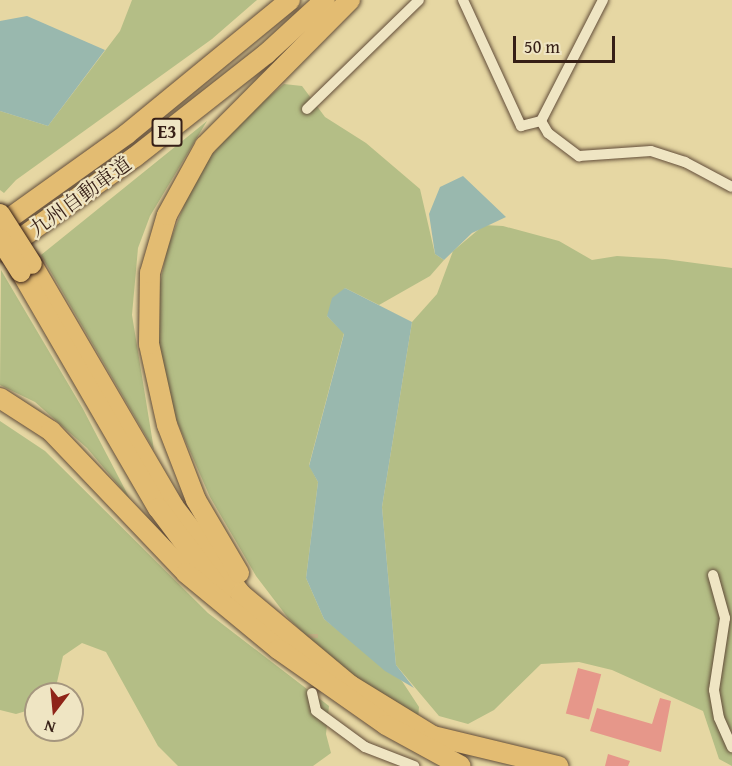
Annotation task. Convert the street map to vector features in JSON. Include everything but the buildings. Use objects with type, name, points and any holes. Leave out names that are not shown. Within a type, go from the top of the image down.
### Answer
[{"type":"highway","name":"九州自動車道","points":[[0,225],[83,167],[254,33],[290,0]]},
{"type":"highway","name":"九州自動車道","points":[[0,253],[135,157],[266,54],[325,0]]},
{"type":"highway","points":[[273,621],[228,558],[196,500],[167,425],[149,344],[150,273],[167,215],[205,146],[350,0]]},
{"type":"highway","points":[[83,167],[0,212],[27,268],[158,508],[242,619]]},
{"type":"highway","points":[[0,239],[27,268],[174,507],[241,594],[350,685],[433,736],[558,766]]},
{"type":"highway","points":[[0,398],[51,431],[186,573],[242,619],[346,699],[461,766]]},
{"type":"street","points":[[307,109],[419,0]]},
{"type":"street","points":[[463,0],[521,126],[541,121],[603,0]]},
{"type":"street","points":[[541,121],[548,133],[579,156],[651,151],[685,162],[732,187]]},
{"type":"street","points":[[713,575],[725,618],[714,690],[719,718],[732,747]]},
{"type":"street","points":[[312,693],[316,711],[365,747],[414,766]]},
{"type":"green space","points":[[132,0],[257,0],[212,39],[16,180],[4,193],[0,190],[0,111],[48,126],[120,31]]},
{"type":"green space","points":[[284,84],[302,86],[325,117],[366,143],[420,189],[435,254],[444,260],[430,276],[379,305],[345,288],[327,316],[344,333],[309,465],[318,482],[306,578],[324,619],[402,681],[419,707],[418,719],[332,661],[288,618],[256,576],[210,497],[171,408],[158,353],[157,299],[167,249],[186,200],[208,159],[248,114]]},
{"type":"green space","points":[[207,121],[150,216],[138,248],[132,315],[154,450],[41,255]]},
{"type":"green space","points":[[484,225],[503,226],[559,241],[592,260],[617,256],[665,259],[732,268],[732,766],[719,759],[703,711],[612,670],[579,662],[541,664],[494,710],[468,724],[439,716],[396,665],[382,507],[412,322],[437,294],[453,251]]},
{"type":"green space","points":[[1,270],[83,409],[130,499],[87,448],[35,402],[0,385]]},
{"type":"green space","points":[[0,421],[45,451],[208,613],[329,706],[326,734],[331,753],[313,766],[178,766],[158,746],[106,652],[82,643],[63,656],[57,682],[24,682],[24,712],[16,714],[0,710]]},
{"type":"water","points":[[27,16],[105,50],[48,126],[0,111],[0,21]]},
{"type":"water","points":[[463,176],[506,217],[472,233],[444,260],[435,254],[429,214],[440,187]]},
{"type":"water","points":[[345,288],[412,322],[382,507],[396,665],[414,688],[385,671],[324,619],[306,578],[318,482],[309,466],[344,334],[327,316],[332,298]]},
{"type":"tunnel","points":[[313,634],[313,653]]}]
